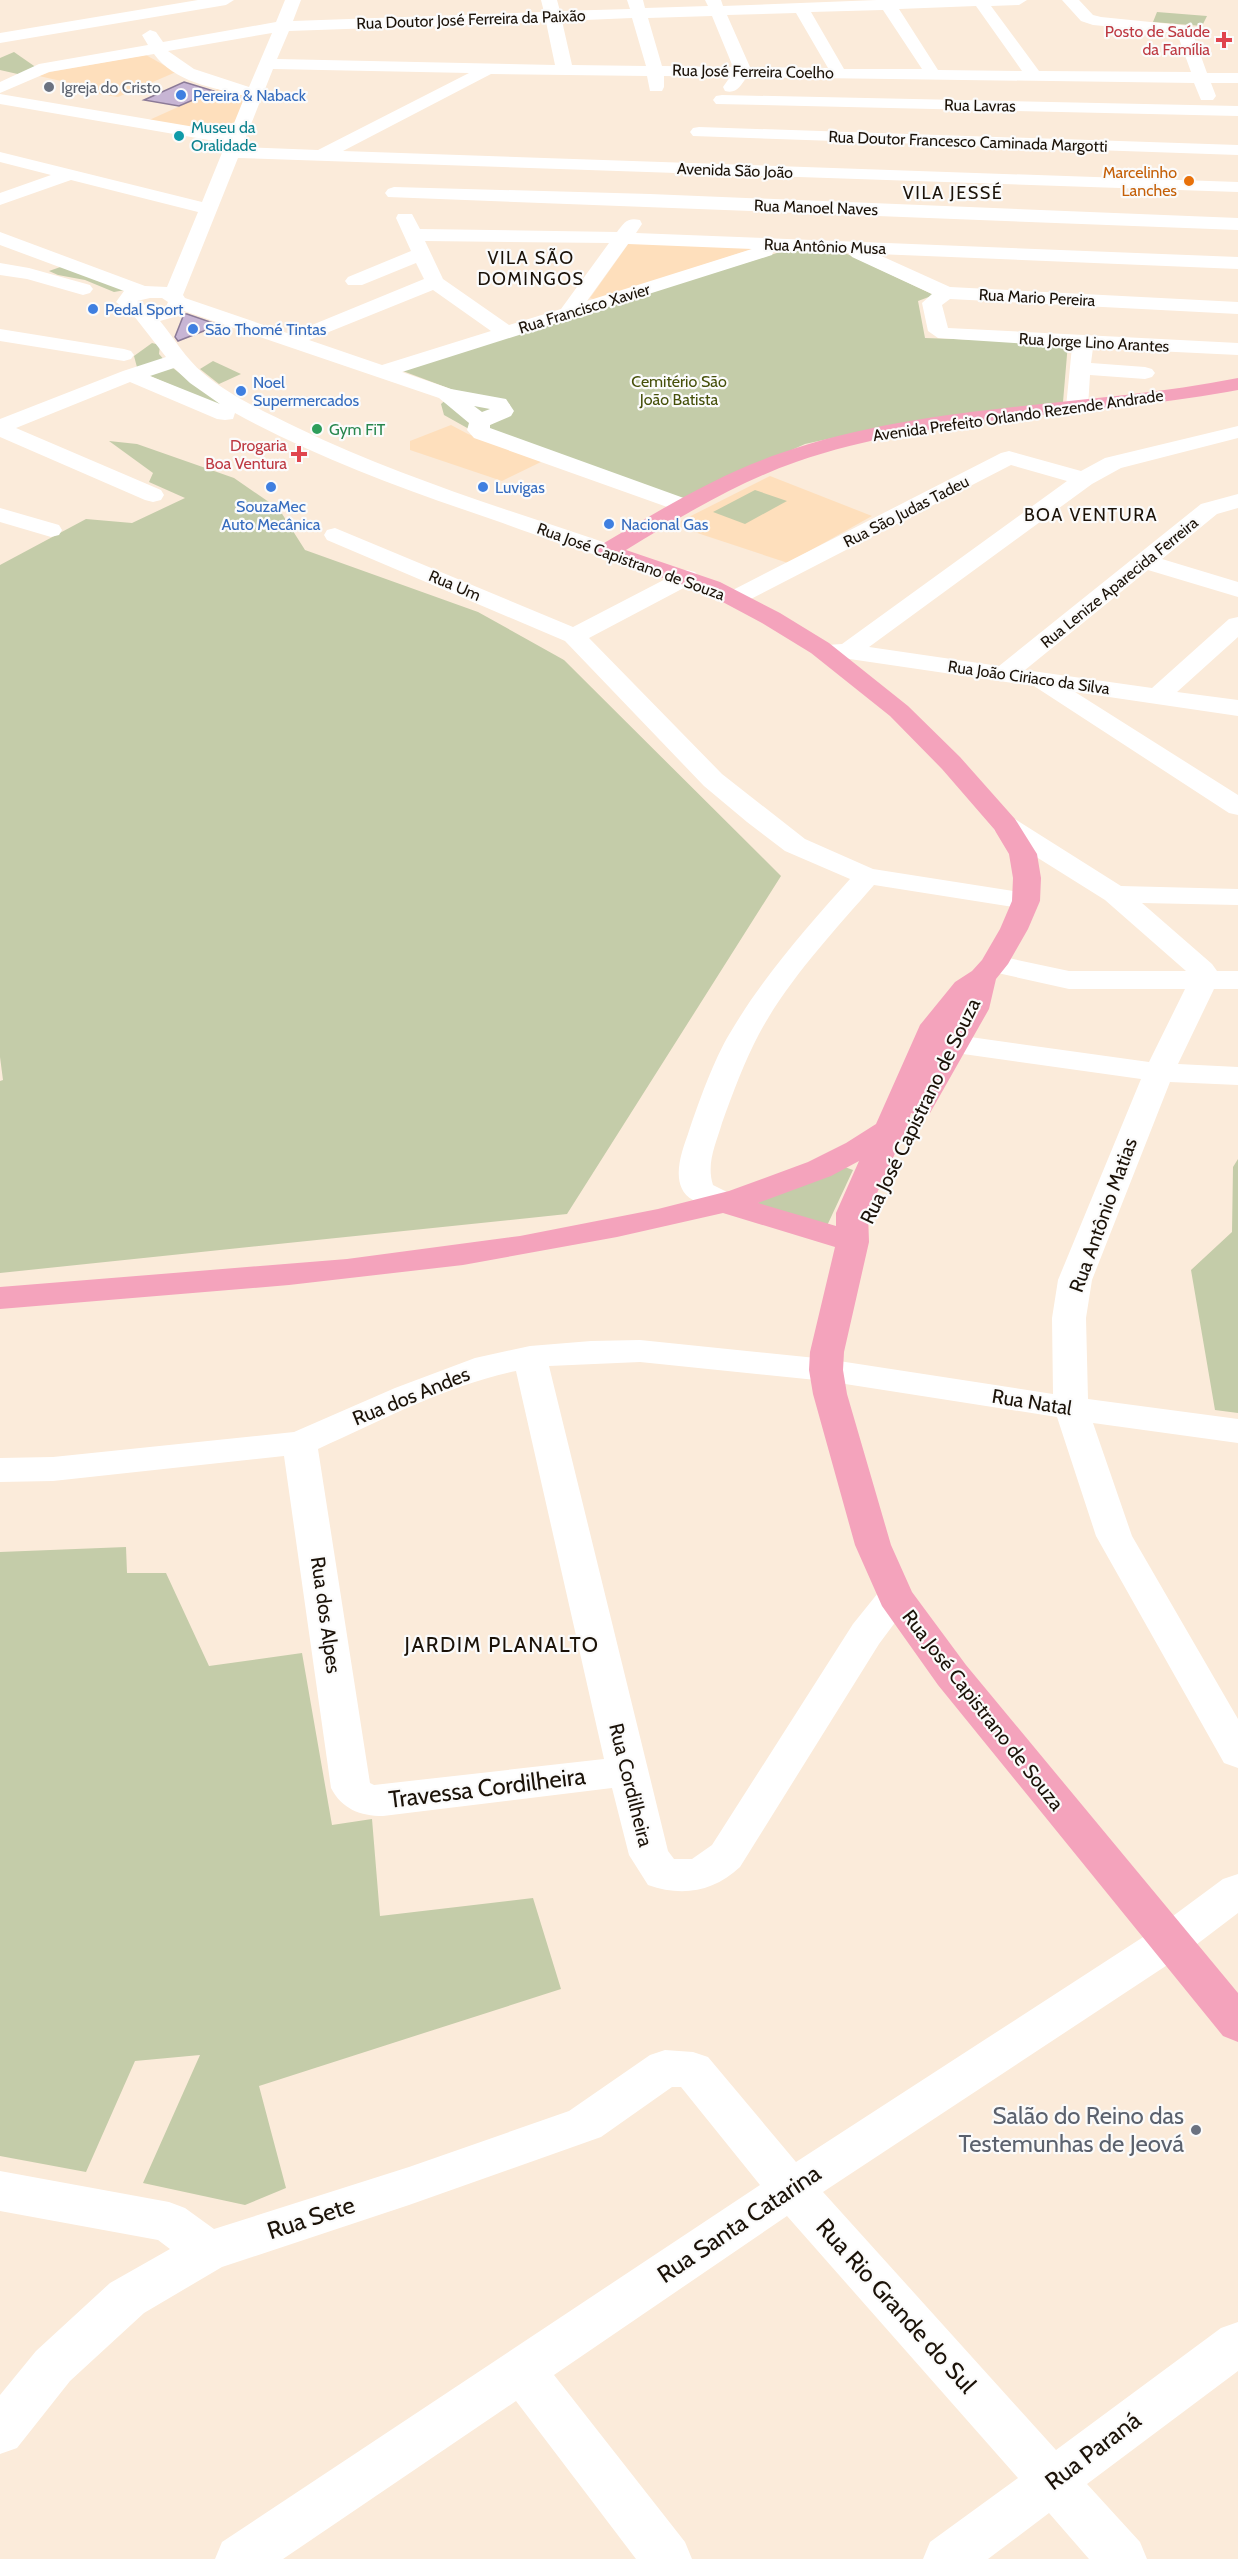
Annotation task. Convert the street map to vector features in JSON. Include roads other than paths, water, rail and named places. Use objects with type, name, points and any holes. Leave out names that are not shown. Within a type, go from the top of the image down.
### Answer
[{"type":"main road","name":"Avenida Prefeito Orlando Rezende Andrade","points":[[608,551],[684,506],[776,462],[846,441],[924,425],[1077,407],[1238,384]]},
{"type":"main road","name":"Rua José Capistrano de Souza","points":[[608,551],[687,577],[735,598],[820,648],[899,711],[951,763],[1005,825],[1023,854],[1028,878],[1026,901],[1014,929],[988,970],[974,1009],[921,1057],[852,1213],[853,1242],[827,1352],[826,1370],[830,1394],[873,1545],[895,1597],[952,1675],[1238,2024]]},
{"type":"main road","name":"Rua José Capistrano de Souza","points":[[853,1242],[873,1216],[919,1106],[945,1034]]},
{"type":"main road","points":[[765,1189],[829,1150],[888,1107],[921,1057]]},
{"type":"main road","points":[[0,1298],[319,1272],[465,1255],[645,1222],[724,1203],[828,1164],[889,1129],[919,1106]]},
{"type":"main road","points":[[724,1203],[853,1242]]},
{"type":"street","points":[[11,48],[133,7],[226,0]]},
{"type":"street","points":[[0,428],[127,365],[161,333],[293,0]]},
{"type":"street","points":[[549,0],[565,71]]},
{"type":"street","name":"Rua Doutor José Ferreira da Paixão","points":[[0,88],[45,68],[283,26],[411,16],[552,16],[637,7],[715,5],[801,8],[887,2],[1019,0]]},
{"type":"street","points":[[1070,0],[1087,18],[1099,22],[1184,29],[1199,77],[1214,111],[1219,150],[1234,186],[1238,218]]},
{"type":"street","points":[[979,1],[1034,75]]},
{"type":"street","points":[[887,2],[933,74]]},
{"type":"street","points":[[569,312],[743,71],[715,5]]},
{"type":"street","points":[[133,7],[158,47]]},
{"type":"street","points":[[637,7],[656,78]]},
{"type":"street","points":[[801,8],[838,72]]},
{"type":"street","points":[[411,16],[428,68]]},
{"type":"street","name":"Rua José Ferreira Coelho","points":[[158,47],[168,60],[181,69],[215,82],[428,68],[565,71],[656,78],[743,71],[1238,78]]},
{"type":"street","points":[[11,48],[45,68]]},
{"type":"street","points":[[320,155],[488,70]]},
{"type":"street","points":[[0,74],[20,79]]},
{"type":"street","points":[[972,74],[996,215],[1006,296]]},
{"type":"street","name":"Avenida São João","points":[[0,99],[235,146],[320,155],[1234,186]]},
{"type":"street","name":"Rua Lavras","points":[[722,100],[1238,111]]},
{"type":"street","name":"Rua Doutor Francesco Caminada Margotti","points":[[699,132],[1238,150]]},
{"type":"street","points":[[0,158],[209,209]]},
{"type":"street","points":[[379,158],[435,282],[506,332]]},
{"type":"street","points":[[0,199],[69,175]]},
{"type":"street","name":"Rua Manoel Naves","points":[[394,193],[650,200],[1238,224]]},
{"type":"street","name":"Rua Antônio Musa","points":[[413,235],[622,238],[1238,263]]},
{"type":"street","points":[[0,238],[135,288],[140,299]]},
{"type":"street","name":"Rua Francisco Xavier","points":[[381,372],[787,244]]},
{"type":"street","name":"Rua Mario Pereira","points":[[846,247],[946,293],[1238,308]]},
{"type":"street","points":[[398,297],[355,281],[421,254]]},
{"type":"street","points":[[29,274],[65,261]]},
{"type":"street","points":[[0,269],[140,299],[175,298],[289,341],[446,394],[480,421],[478,430],[482,433],[684,506]]},
{"type":"street","points":[[289,341],[435,282]]},
{"type":"street","name":"Rua Jorge Lino Arantes","points":[[946,293],[932,303],[938,331],[950,335],[1238,348]]},
{"type":"street","name":"Rua José Capistrano de Souza","points":[[140,299],[178,360],[238,413]]},
{"type":"street","points":[[0,335],[127,365],[178,360]]},
{"type":"street","points":[[1077,407],[1083,342]]},
{"type":"street","name":"Rua José Capistrano de Souza","points":[[127,365],[238,413],[273,425],[350,461],[608,551]]},
{"type":"street","points":[[1081,368],[1145,372]]},
{"type":"street","points":[[0,428],[153,495]]},
{"type":"street","points":[[848,651],[1084,479],[1113,463],[1238,432]]},
{"type":"street","name":"Rua São Judas Tadeu","points":[[735,598],[1009,458],[1084,479]]},
{"type":"street","name":"Rua Lenize Aparecida Ferreira","points":[[1006,673],[1209,509],[1238,501]]},
{"type":"street","points":[[0,515],[51,530]]},
{"type":"street","name":"Rua Um","points":[[335,535],[574,636]]},
{"type":"street","points":[[1144,561],[1238,590]]},
{"type":"street","points":[[687,577],[574,636],[713,780],[795,845],[867,876],[1026,901]]},
{"type":"street","points":[[1159,695],[1238,624]]},
{"type":"street","name":"Rua João Ciriaco da Silva","points":[[820,648],[1238,708]]},
{"type":"street","points":[[1036,679],[1238,807]]},
{"type":"street","points":[[1005,825],[1115,894],[1202,970],[1205,978]]},
{"type":"street","points":[[724,1203],[699,1190],[694,1174],[695,1159],[710,1114],[744,1034],[799,954],[867,876]]},
{"type":"street","points":[[1115,894],[1238,897]]},
{"type":"street","points":[[988,970],[1069,980],[1205,978],[1238,980]]},
{"type":"street","name":"Rua Antônio Matias","points":[[1205,978],[1159,1072],[1075,1280],[1069,1318],[1071,1408],[1114,1536],[1238,1753]]},
{"type":"street","points":[[945,1034],[1159,1072],[1238,1076]]},
{"type":"street","name":"Rua dos Andes","points":[[0,1470],[53,1469],[300,1443],[450,1378],[487,1366],[530,1357],[640,1351],[826,1370]]},
{"type":"street","name":"Rua Cordilheira","points":[[530,1357],[627,1771],[649,1855],[662,1874],[684,1877],[711,1871],[726,1856],[866,1634],[895,1597]]},
{"type":"street","name":"Rua Natal","points":[[826,1370],[1238,1431]]},
{"type":"street","name":"Rua dos Alpes","points":[[300,1443],[351,1788]]},
{"type":"street","name":"Travessa Cordilheira","points":[[351,1788],[358,1797],[369,1801],[383,1801],[627,1771]]},
{"type":"street","name":"Rua Santa Catarina","points":[[240,2559],[791,2189],[1169,1942],[1238,1890]]},
{"type":"street","name":"Rua Rio Grande do Sul","points":[[665,2068],[693,2070],[791,2189],[1122,2559]]},
{"type":"street","name":"Rua Sete","points":[[0,2432],[52,2366],[127,2298],[208,2251],[409,2186],[585,2124],[665,2068]]},
{"type":"street","points":[[0,2191],[169,2222],[208,2251]]},
{"type":"street","name":"Rua Paraná","points":[[948,2559],[1238,2343]]},
{"type":"street","points":[[521,2370],[667,2559]]},
{"type":"place","name":"Posto de Saúde da Família","points":[[1224,40]]},
{"type":"place","name":"Igreja do Cristo","points":[[49,87]]},
{"type":"place","name":"Pereira & Naback","points":[[181,95]]},
{"type":"place","name":"Museu da Oralidade","points":[[179,136]]},
{"type":"place","name":"Marcelinho Lanches","points":[[1189,181]]},
{"type":"place","name":"Pedal Sport","points":[[93,309]]},
{"type":"place","name":"São Thomé Tintas","points":[[193,329]]},
{"type":"place","name":"Noel Supermercados","points":[[241,391]]},
{"type":"place","name":"Gym FiT","points":[[317,429]]},
{"type":"place","name":"Drogaria Boa Ventura","points":[[299,454]]},
{"type":"place","name":"SouzaMec Auto Mecânica","points":[[271,487]]},
{"type":"place","name":"Luvigas","points":[[483,487]]},
{"type":"place","name":"Nacional Gas","points":[[609,524]]},
{"type":"place","name":"Salão do Reino das Testemunhas de Jeová","points":[[1196,2130]]},
{"type":"district","name":"VILA JESSÉ","points":[[953,193]]},
{"type":"district","name":"VILA SÃO DOMINGOS","points":[[531,268]]},
{"type":"district","name":"BOA VENTURA","points":[[1091,515]]},
{"type":"district","name":"JARDIM PLANALTO","points":[[502,1645]]},
{"type":"park label","name":"Cemitério São João Batista","points":[[679,390]]}]
